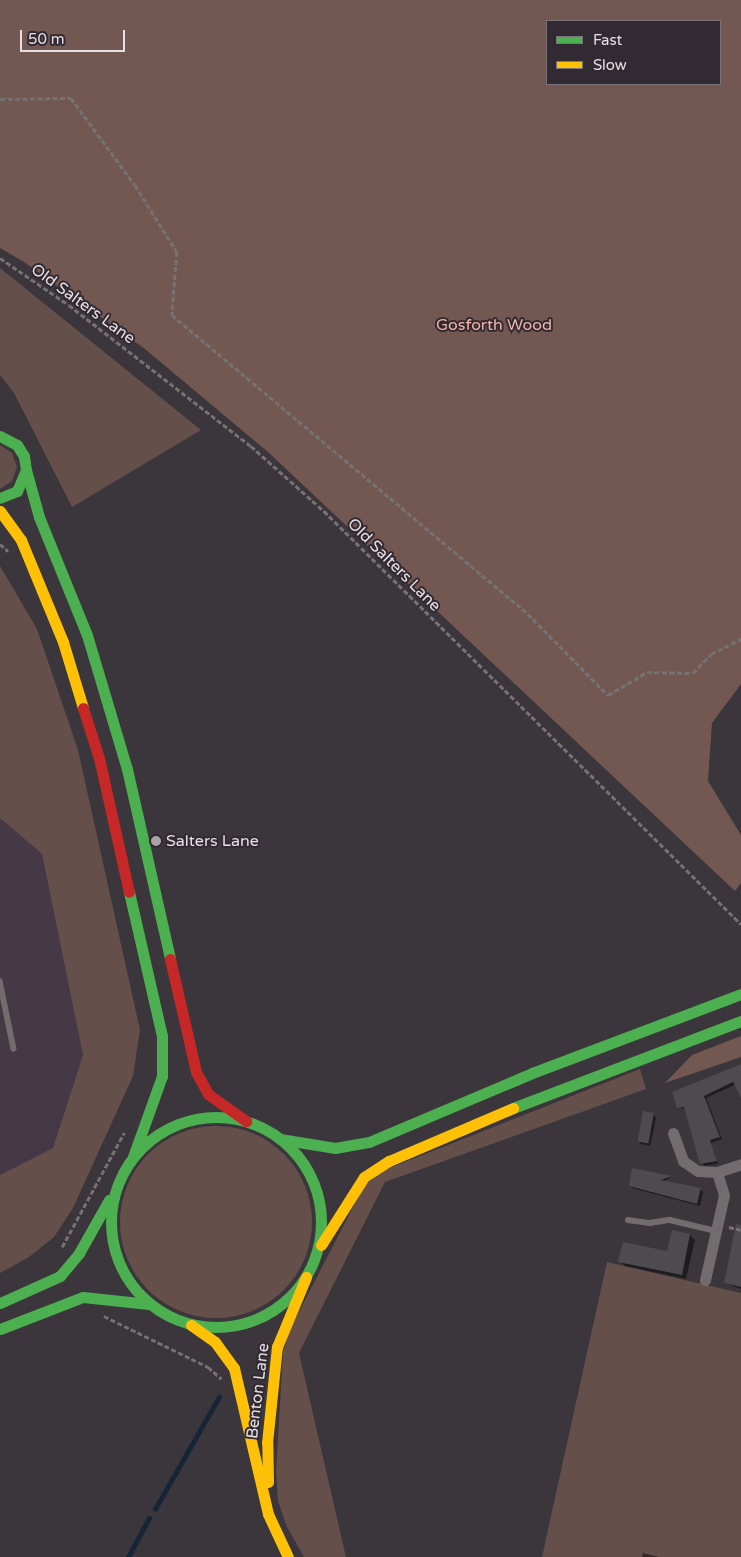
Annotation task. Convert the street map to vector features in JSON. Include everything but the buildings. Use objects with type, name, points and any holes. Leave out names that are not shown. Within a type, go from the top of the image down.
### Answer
[{"type":"main road","points":[[0,430],[5,438],[24,456],[39,516],[87,635],[127,769],[196,1072],[208,1094],[246,1121],[280,1138],[335,1148],[369,1142],[532,1072],[741,994]]},
{"type":"main road","points":[[0,498],[17,491],[26,470]]},
{"type":"main road","points":[[0,511],[21,540],[63,642],[100,758],[162,1036],[162,1076],[133,1157],[79,1253],[60,1276],[0,1304]]},
{"type":"main road","points":[[316,1252],[356,1187],[374,1170],[552,1091],[741,1021]]},
{"type":"main road","points":[[133,1157],[160,1133],[193,1119],[211,1117],[246,1121]]},
{"type":"main road","points":[[280,1138],[304,1165],[318,1198],[320,1234],[316,1252]]},
{"type":"main road","points":[[116,1189],[110,1220],[115,1252],[128,1280],[150,1304],[191,1325],[224,1327],[256,1319],[284,1302],[306,1277]]},
{"type":"main road","name":"Benton Lane","points":[[268,1514],[267,1444],[274,1365],[282,1331],[316,1252]]},
{"type":"main road","points":[[0,1329],[84,1297],[150,1304]]},
{"type":"main road","name":"Benton Lane","points":[[191,1325],[214,1342],[234,1368],[268,1514],[288,1557]]},
{"type":"street","points":[[673,1133],[683,1161],[698,1171],[717,1172],[741,1164]]},
{"type":"street","points":[[705,1280],[724,1195],[717,1172]]},
{"type":"lane","points":[[0,981],[14,1049]]},
{"type":"lane","points":[[628,1220],[650,1223],[670,1220],[716,1231]]},
{"type":"path","points":[[0,99],[71,98],[135,185],[177,252],[172,315],[528,614],[608,694],[647,672],[693,673],[711,654],[741,638]]},
{"type":"path","name":"Old Salters Lane","points":[[0,258],[69,305],[273,465],[324,511],[741,924]]},
{"type":"path","points":[[59,1252],[125,1130]]},
{"type":"path","points":[[95,1311],[208,1367],[225,1385]]},
{"type":"shaded area","points":[[0,268],[201,430],[72,507],[14,393],[0,375]]},
{"type":"shaded area","points":[[0,445],[12,453],[17,467],[12,481],[0,489]]},
{"type":"shaded area","points":[[0,566],[37,629],[78,750],[140,1030],[133,1076],[73,1208],[54,1237],[29,1257],[0,1273],[0,1175],[53,1148],[83,1055],[42,854],[0,818]]},
{"type":"shaded area","points":[[0,818],[42,854],[83,1055],[53,1148],[0,1175]]},
{"type":"shaded area","points":[[640,1069],[646,1089],[385,1182],[299,1353],[346,1557],[304,1557],[287,1527],[278,1501],[276,1472],[283,1352],[291,1327],[364,1186],[382,1171]]},
{"type":"shaded area","points":[[216,1126],[235,1128],[253,1134],[284,1154],[304,1185],[310,1203],[312,1222],[310,1241],[304,1259],[284,1290],[253,1310],[235,1316],[216,1318],[197,1316],[179,1310],[148,1290],[128,1259],[122,1241],[120,1222],[122,1203],[128,1185],[148,1154],[179,1134],[197,1128]]},
{"type":"shaded area","points":[[607,1262],[741,1293],[741,1557],[542,1557]]},
{"type":"green space","name":"Gosforth Wood","points":[[0,0],[741,0],[741,684],[712,723],[708,781],[741,835],[741,883],[735,891],[268,452],[145,349],[24,262],[0,248]]},
{"type":"green space","points":[[741,1036],[741,1057],[665,1083],[692,1055]]},
{"type":"waterway","points":[[155,1509],[219,1397]]},
{"type":"waterway","points":[[128,1557],[149,1518]]},
{"type":"traffic: fast","points":[[0,436],[17,445],[24,456],[26,470],[17,491],[0,498]]},
{"type":"traffic: fast","points":[[26,470],[39,517],[87,635],[127,769],[170,959]]},
{"type":"traffic: fast","points":[[129,892],[162,1036],[162,1076],[133,1157]]},
{"type":"traffic: fast","points":[[280,1139],[335,1148],[369,1142],[532,1073],[741,994]]},
{"type":"traffic: fast","points":[[513,1108],[741,1021]]},
{"type":"traffic: fast","points":[[206,1117],[226,1117],[246,1121],[266,1129],[283,1141],[297,1155],[309,1172],[317,1192],[321,1222],[317,1252],[309,1272],[297,1289],[283,1303],[266,1315],[246,1323],[226,1327],[206,1327],[186,1323],[166,1315],[149,1303],[135,1289],[123,1272],[115,1252],[111,1232],[111,1212],[115,1192],[123,1172],[135,1155],[149,1141],[166,1129],[186,1121],[206,1117]]},
{"type":"traffic: fast","points":[[0,1303],[60,1276],[79,1253],[109,1200]]},
{"type":"traffic: fast","points":[[0,1329],[83,1297],[149,1304]]},
{"type":"traffic: slow","points":[[0,511],[21,540],[63,642],[83,708]]},
{"type":"traffic: slow","points":[[321,1245],[364,1177],[389,1161],[513,1108]]},
{"type":"traffic: slow","points":[[268,1482],[267,1443],[277,1347],[306,1277]]},
{"type":"traffic: slow","points":[[191,1325],[215,1342],[234,1368],[268,1514],[288,1557]]},
{"type":"traffic: jam","points":[[83,708],[99,758],[129,892]]},
{"type":"traffic: jam","points":[[170,959],[196,1072],[208,1094],[246,1121]]},
{"type":"place","name":"Salters Lane","points":[[156,841]]}]
